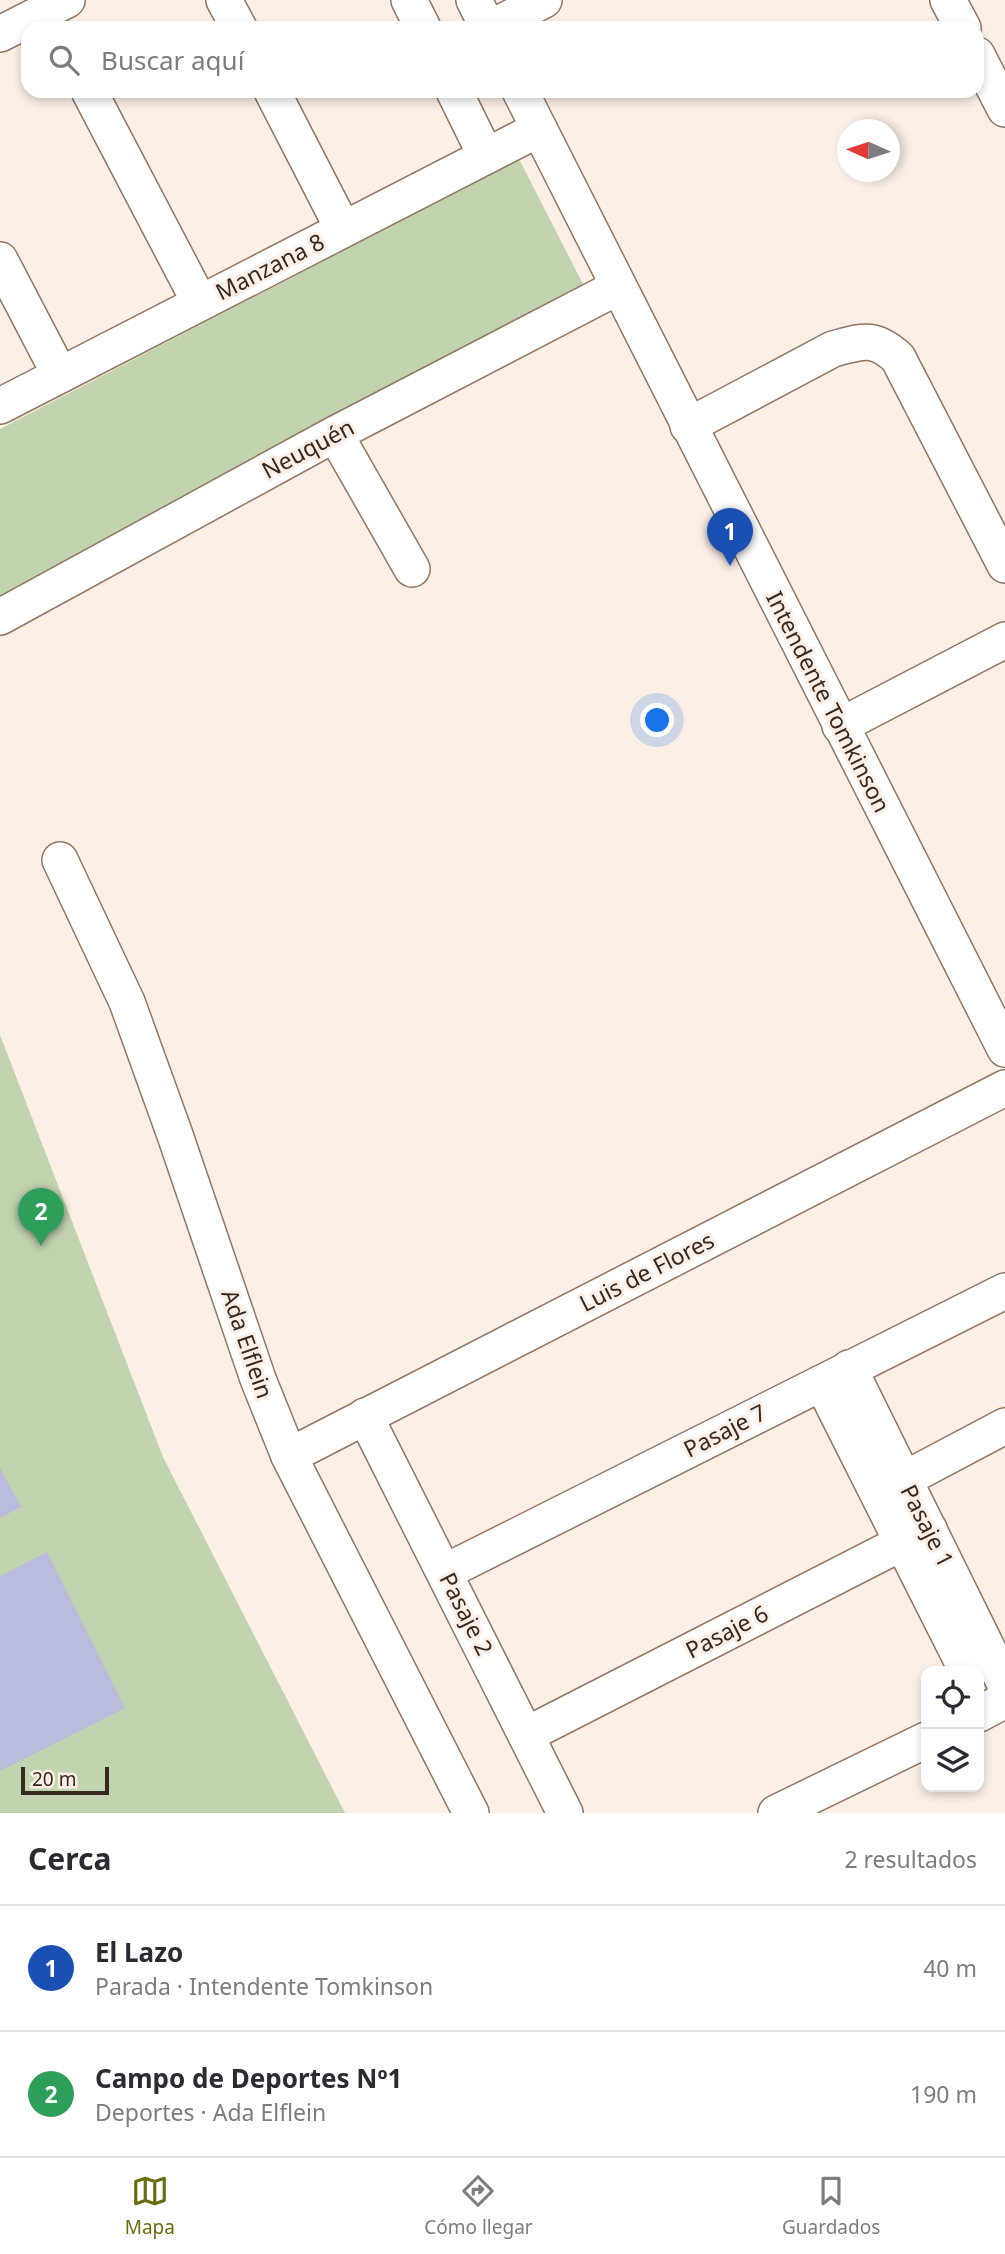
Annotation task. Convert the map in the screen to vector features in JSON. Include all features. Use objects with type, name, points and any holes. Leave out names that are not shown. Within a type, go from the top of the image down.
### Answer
[{"type":"street","points":[[224,0],[235,21]]},
{"type":"street","points":[[409,0],[420,21]]},
{"type":"street","points":[[474,0],[486,21]]},
{"type":"street","points":[[504,21],[544,0]]},
{"type":"street","points":[[948,0],[959,21]]},
{"type":"street","points":[[35,21],[57,13]]},
{"type":"street","points":[[0,34],[21,26]]},
{"type":"street","points":[[984,68],[1005,109]]},
{"type":"street","points":[[93,98],[200,303]]},
{"type":"street","points":[[276,98],[343,229]]},
{"type":"street","points":[[457,98],[486,156]]},
{"type":"street","name":"Intendente Tomkinson","points":[[524,98],[1005,1049]]},
{"type":"street","name":"Manzana 8","points":[[0,406],[539,129]]},
{"type":"street","points":[[0,260],[60,375]]},
{"type":"street","name":"Neuquén","points":[[0,617],[335,434],[618,287]]},
{"type":"street","points":[[688,425],[833,348],[857,343],[883,344],[898,358],[1005,565]]},
{"type":"street","points":[[335,434],[412,569]]},
{"type":"street","points":[[840,726],[1005,640]]},
{"type":"street","name":"Ada Elflein","points":[[60,860],[128,1002],[258,1379],[289,1456],[471,1813]]},
{"type":"street","name":"Luis de Flores","points":[[289,1456],[1005,1088]]},
{"type":"street","name":"Pasaje 7","points":[[444,1572],[1005,1291]]},
{"type":"street","name":"Pasaje 1","points":[[835,1375],[903,1480],[915,1536],[965,1666]]},
{"type":"street","name":"Pasaje 1","points":[[835,1375],[915,1536],[991,1700]]},
{"type":"street","name":"Pasaje 2","points":[[365,1416],[565,1813]]},
{"type":"street","points":[[903,1480],[1005,1426]]},
{"type":"street","name":"Pasaje 6","points":[[526,1735],[915,1536]]},
{"type":"street","points":[[776,1813],[921,1742]]},
{"type":"green space","points":[[519,159],[587,292],[0,597],[0,429]]},
{"type":"green space","points":[[0,1035],[163,1457],[345,1813],[0,1813]]},
{"type":"building","points":[[0,1468],[21,1507],[0,1518]]},
{"type":"building","points":[[47,1552],[125,1708],[0,1771],[0,1576]]},
{"type":"place","name":"El Lazo","points":[[730,566]]},
{"type":"place","name":"Campo de Deportes Nº1","points":[[41,1246]]}]
